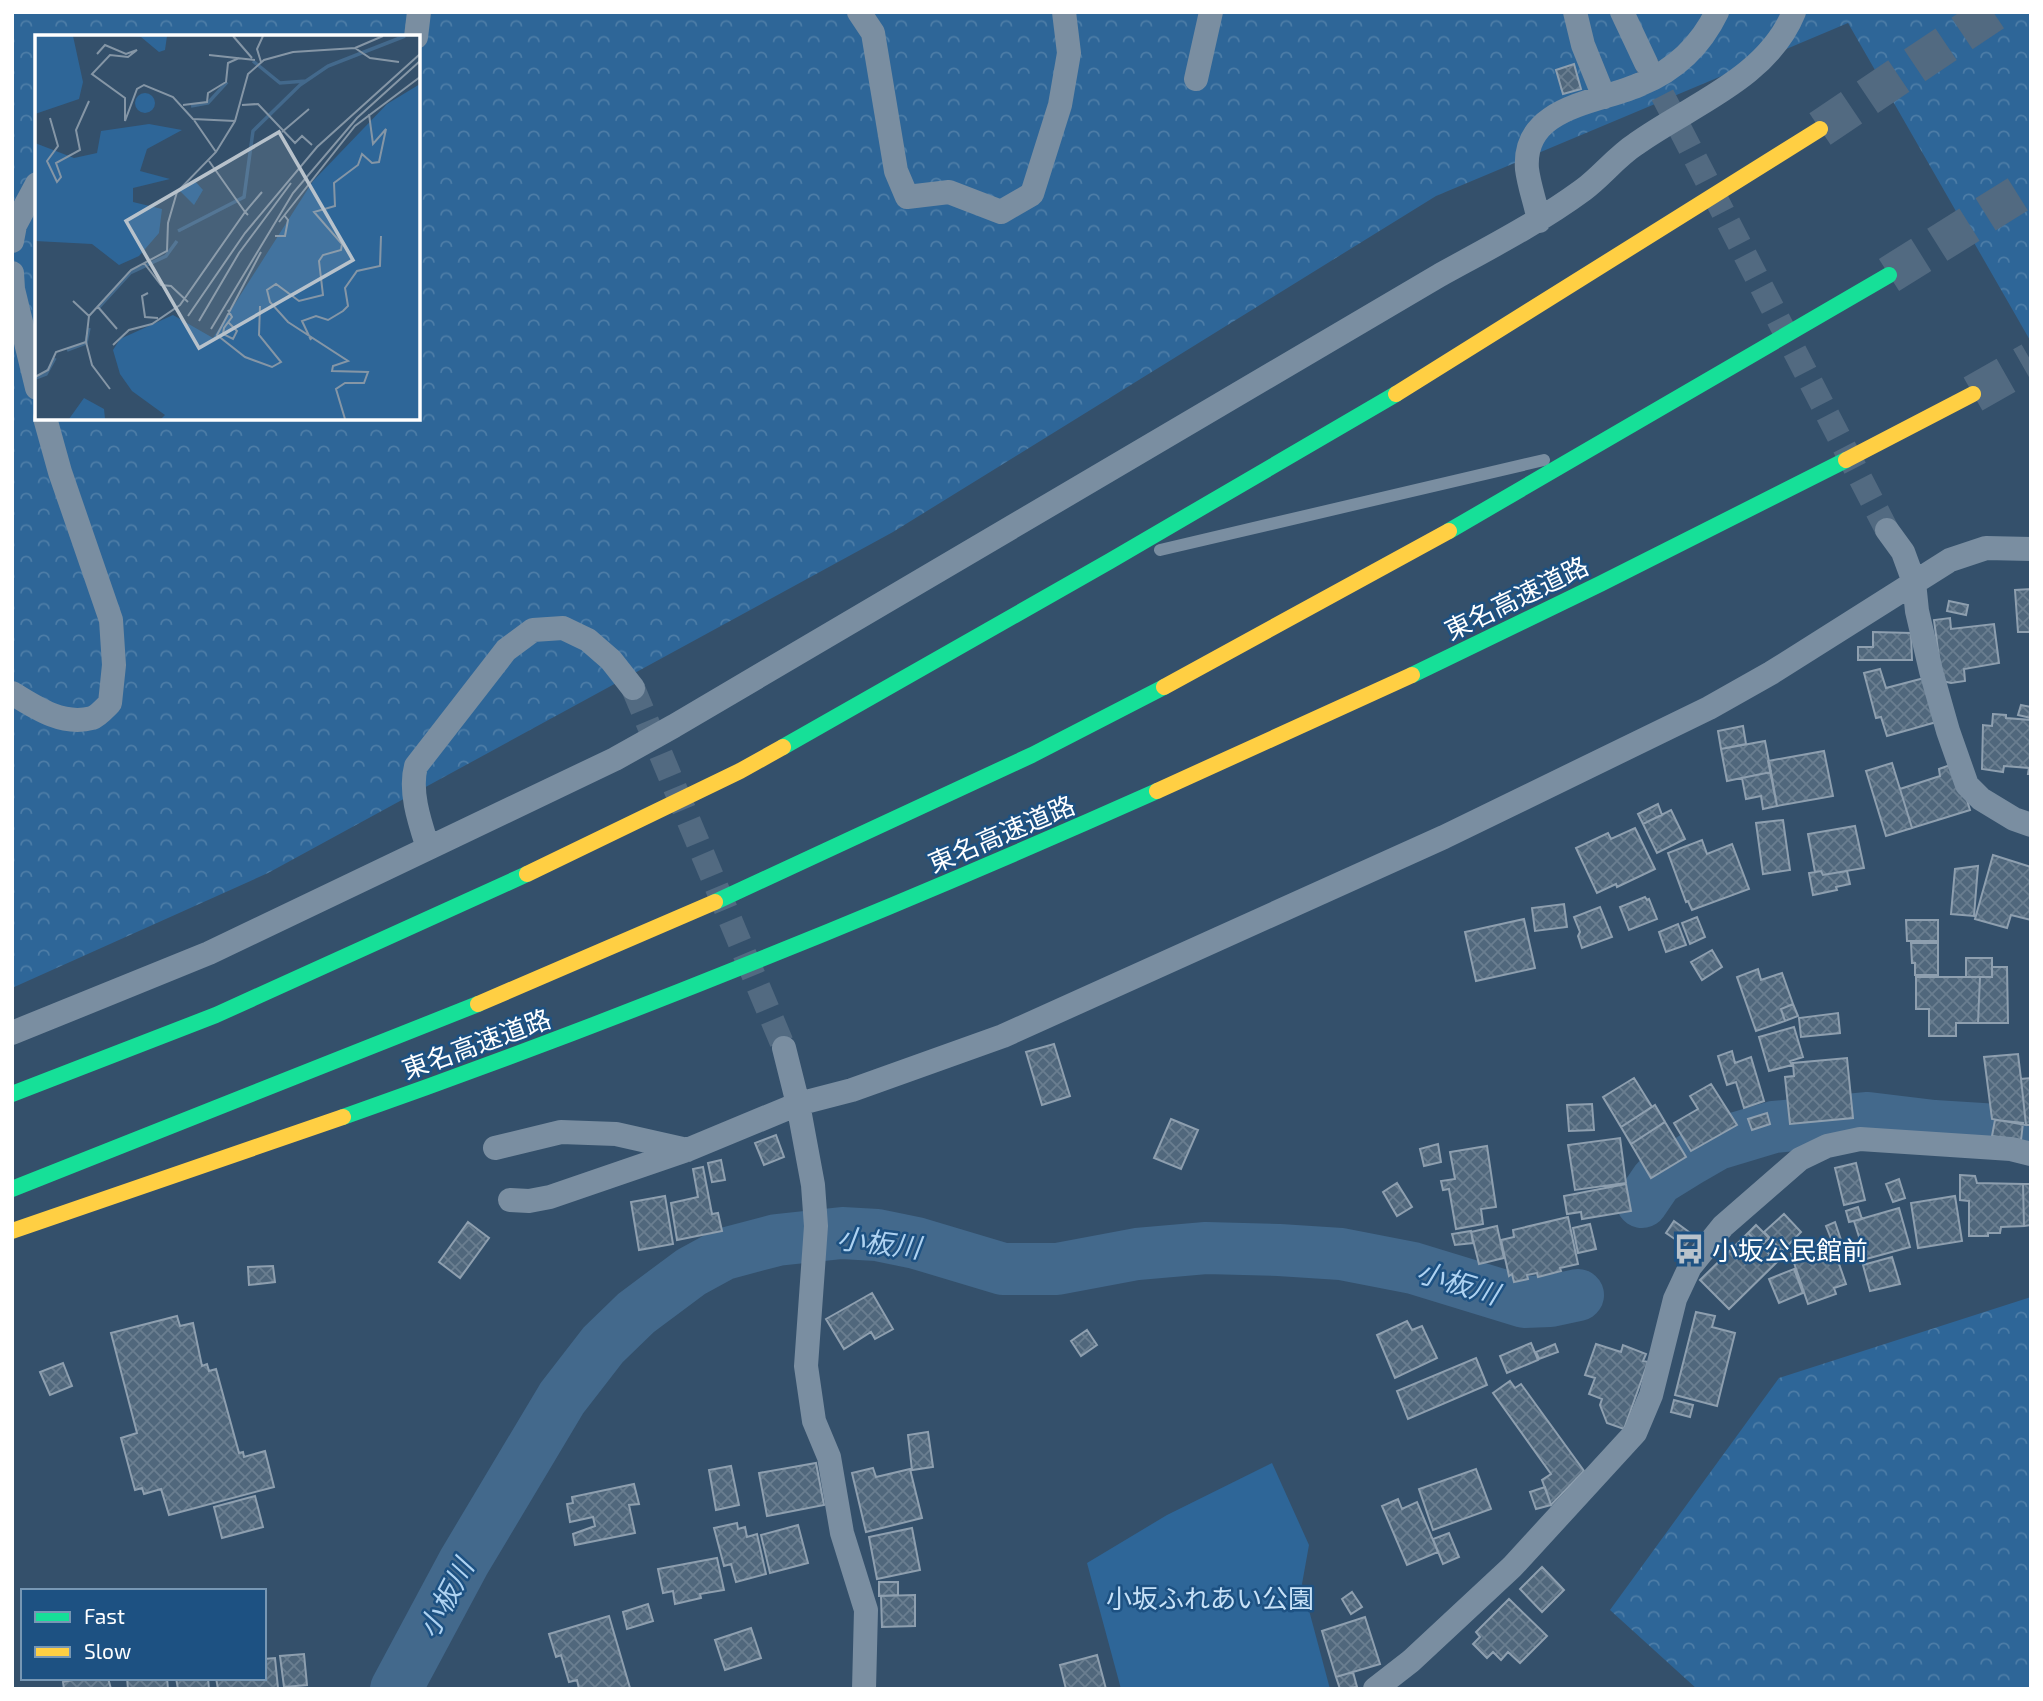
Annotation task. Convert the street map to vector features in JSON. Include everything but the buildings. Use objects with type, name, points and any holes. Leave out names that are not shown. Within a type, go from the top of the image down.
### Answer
[{"type":"highway","points":[[12,1094],[216,1015],[566,856],[740,771],[1313,444],[1483,341],[1820,129]]},
{"type":"highway","name":"東名高速道路","points":[[12,1189],[206,1114],[586,960],[855,840],[1111,715],[1374,574],[1889,275]]},
{"type":"highway","name":"東名高速道路","points":[[12,1231],[468,1074],[924,892],[1209,769],[1375,692],[1737,516],[1973,394]]},
{"type":"street","points":[[416,35],[419,12]]},
{"type":"street","points":[[859,12],[873,33],[896,172],[907,197],[949,192],[1001,212],[1032,194],[1060,106],[1069,53],[1064,12]]},
{"type":"street","points":[[1196,79],[1211,12]]},
{"type":"street","points":[[1575,12],[1583,45],[1604,97]]},
{"type":"street","points":[[1622,12],[1646,63]]},
{"type":"street","points":[[1539,221],[1527,168],[1530,147],[1537,131],[1567,107],[1642,84],[1684,58],[1698,44],[1717,12]]},
{"type":"street","points":[[12,1034],[209,953],[615,760],[1428,282],[1539,221],[1587,187],[1636,144],[1748,72],[1769,52],[1787,28],[1794,12]]},
{"type":"street","points":[[12,242],[15,225],[35,188]]},
{"type":"street","points":[[12,273],[13,289],[35,380]]},
{"type":"street","points":[[12,693],[37,709],[65,719],[94,718],[110,703],[114,665],[111,620],[60,472],[46,420]]},
{"type":"street","points":[[1887,530],[1903,552],[1914,582],[1917,611],[1935,684],[1967,785],[1980,799],[2014,819],[2031,825]]},
{"type":"street","points":[[510,1200],[529,1201],[550,1197],[687,1150],[798,1104],[852,1090],[1003,1036],[1444,838],[1709,708],[1950,560],[1986,548],[2031,549]]},
{"type":"street","points":[[428,848],[419,823],[413,778],[416,766],[506,650],[533,630],[563,628],[588,640],[611,660],[632,688]]},
{"type":"street","points":[[784,1048],[809,1162],[816,1226],[806,1366],[814,1421],[828,1457],[842,1533],[866,1610],[864,1689]]},
{"type":"street","points":[[495,1148],[561,1132],[616,1134],[687,1150]]},
{"type":"street","points":[[1375,1689],[1411,1661],[1512,1567],[1635,1433],[1651,1395],[1675,1300],[1690,1267],[1723,1226],[1800,1159],[1827,1146],[1860,1139],[2011,1149],[2031,1154]]},
{"type":"lane","points":[[1110,561],[1596,447]]},
{"type":"green space","points":[[12,12],[2031,12],[2031,342],[1848,23],[1436,196],[893,532],[268,873],[12,988]]},
{"type":"green space","points":[[2031,1297],[2031,1689],[1697,1689],[1610,1610],[1779,1378]]},
{"type":"green space","name":"小坂ふれあい公園","points":[[1272,1463],[1309,1545],[1302,1584],[1330,1689],[1121,1689],[1087,1563],[1167,1515]]},
{"type":"waterway","name":"小板川","points":[[1642,1202],[1657,1180],[1717,1144],[1774,1127],[1868,1118],[1934,1126],[2014,1131],[2031,1135]]},
{"type":"waterway","name":"小板川","points":[[396,1689],[464,1562],[562,1398],[603,1345],[636,1313],[691,1272],[724,1254],[777,1240],[842,1233],[877,1235],[916,1243],[1003,1269],[1057,1269],[1137,1254],[1206,1248],[1279,1250],[1341,1254],[1413,1268],[1524,1302],[1550,1301],[1578,1295]]},
{"type":"tunnel","points":[[1820,129],[1994,12]]},
{"type":"tunnel","points":[[1646,63],[1887,530]]},
{"type":"tunnel","points":[[1889,275],[2031,186]]},
{"type":"tunnel","points":[[1973,394],[2031,361]]},
{"type":"tunnel","points":[[633,688],[784,1048]]},
{"type":"traffic: fast","points":[[1449,531],[1889,275]]},
{"type":"traffic: fast","points":[[783,747],[1396,394]]},
{"type":"traffic: fast","points":[[1412,675],[1846,460]]},
{"type":"traffic: fast","points":[[715,902],[1032,755],[1164,687]]},
{"type":"traffic: fast","points":[[343,1117],[651,1003],[855,921],[1157,791]]},
{"type":"traffic: fast","points":[[12,1094],[216,1015],[527,874]]},
{"type":"traffic: fast","points":[[12,1189],[478,1004]]},
{"type":"traffic: slow","points":[[1396,394],[1820,129]]},
{"type":"traffic: slow","points":[[1846,460],[1973,394]]},
{"type":"traffic: slow","points":[[1164,687],[1449,531]]},
{"type":"traffic: slow","points":[[1157,791],[1412,675]]},
{"type":"traffic: slow","points":[[527,874],[740,771],[783,747]]},
{"type":"traffic: slow","points":[[478,1004],[715,902]]},
{"type":"traffic: slow","points":[[12,1231],[343,1117]]},
{"type":"place","name":"小坂公民館前","points":[[1689,1249]]}]
